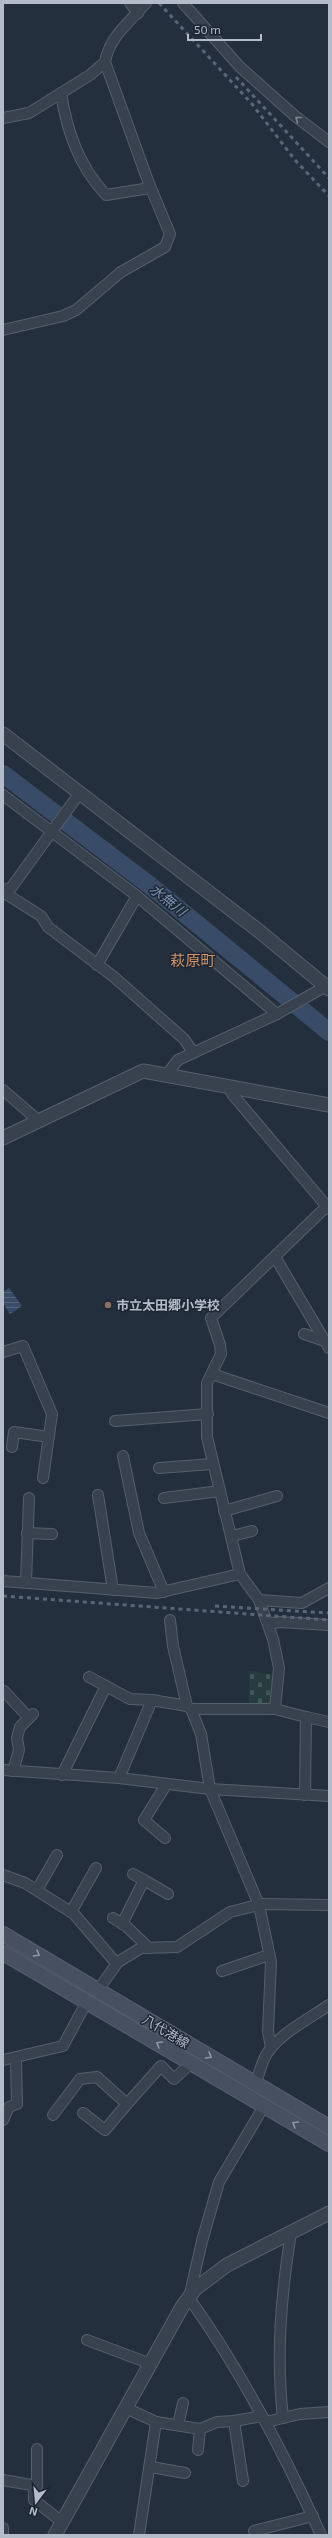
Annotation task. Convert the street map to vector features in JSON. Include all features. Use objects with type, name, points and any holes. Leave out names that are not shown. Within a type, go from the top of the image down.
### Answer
[{"type":"main road","name":"八代港線","points":[[3,1934],[329,2127]]},
{"type":"main road","name":"八代港線","points":[[3,1953],[329,2144]]},
{"type":"street","points":[[130,3],[138,13]]},
{"type":"street","points":[[3,118],[29,113],[61,93],[105,62],[112,40],[146,3]]},
{"type":"street","points":[[183,3],[240,67],[295,116],[329,142]]},
{"type":"street","points":[[4,327],[63,316],[76,310],[121,272],[165,247],[170,234],[150,188],[105,62]]},
{"type":"street","points":[[61,93],[64,116],[76,152],[91,179],[106,195],[150,188]]},
{"type":"street","points":[[3,734],[79,794],[259,931],[327,987],[280,1012],[178,1060],[167,1074]]},
{"type":"street","points":[[3,891],[11,888],[79,794]]},
{"type":"street","points":[[3,795],[137,896],[280,1012]]},
{"type":"street","points":[[3,891],[41,916],[48,928],[97,965],[184,1039],[193,1052]]},
{"type":"street","points":[[97,965],[137,896]]},
{"type":"street","points":[[3,1138],[144,1071],[167,1074],[329,1105]]},
{"type":"street","points":[[228,1086],[233,1095],[328,1206],[211,1318],[220,1345],[220,1354],[207,1383],[207,1437],[212,1464],[232,1536],[240,1574],[259,1600],[268,1624],[280,1668],[275,1709]]},
{"type":"street","points":[[3,1090],[39,1121]]},
{"type":"street","points":[[275,1257],[327,1344]]},
{"type":"street","points":[[304,1334],[327,1344]]},
{"type":"street","points":[[3,1352],[23,1346],[52,1414],[43,1478]]},
{"type":"street","points":[[212,1374],[329,1413]]},
{"type":"street","points":[[115,1421],[208,1414]]},
{"type":"street","points":[[12,1447],[14,1432],[49,1437]]},
{"type":"street","points":[[123,1456],[139,1533],[164,1592]]},
{"type":"street","points":[[160,1468],[212,1464]]},
{"type":"street","points":[[164,1498],[220,1491]]},
{"type":"street","points":[[224,1511],[277,1496]]},
{"type":"street","points":[[96,1501],[113,1590]]},
{"type":"street","points":[[26,1582],[27,1533],[32,1503]]},
{"type":"street","points":[[232,1536],[252,1530]]},
{"type":"street","points":[[27,1533],[52,1534]]},
{"type":"street","points":[[3,1581],[113,1590],[164,1592],[240,1574]]},
{"type":"street","points":[[259,1600],[302,1602],[329,1588]]},
{"type":"street","points":[[170,1620],[173,1646],[189,1708],[201,1734],[210,1789],[259,1905],[271,1962],[268,2032],[271,2048]]},
{"type":"street","points":[[268,1624],[279,1622],[329,1625]]},
{"type":"street","points":[[89,1676],[130,1699],[152,1700],[189,1708],[275,1709],[329,1722]]},
{"type":"street","points":[[62,1776],[106,1686]]},
{"type":"street","points":[[4,1691],[31,1716],[20,1727],[17,1738],[19,1750],[8,1771],[62,1776],[119,1778],[166,1785],[210,1789],[329,1796]]},
{"type":"street","points":[[119,1778],[152,1700]]},
{"type":"street","points":[[305,1794],[306,1717]]},
{"type":"street","points":[[165,1838],[144,1820],[166,1785]]},
{"type":"street","points":[[37,1890],[57,1855]]},
{"type":"street","points":[[71,1912],[96,1868]]},
{"type":"street","points":[[133,1874],[168,1894]]},
{"type":"street","points":[[3,1875],[25,1882],[71,1912],[94,1935],[116,1964]]},
{"type":"street","points":[[144,1880],[118,1921],[149,1948]]},
{"type":"street","points":[[98,1990],[116,1964],[141,1948],[177,1947],[197,1936],[213,1921],[230,1912],[259,1905],[329,1905]]},
{"type":"street","points":[[222,1971],[269,1955]]},
{"type":"street","points":[[3,2060],[63,2046],[86,2003]]},
{"type":"street","points":[[256,2084],[266,2053],[282,2037],[329,2005]]},
{"type":"street","points":[[3,2120],[9,2107],[17,2104],[16,2058]]},
{"type":"street","points":[[83,2113],[105,2130],[161,2066],[174,2079],[191,2063]]},
{"type":"street","points":[[54,2109],[80,2079],[97,2077],[127,2104]]},
{"type":"street","points":[[264,2106],[219,2182],[202,2241],[189,2298],[227,2352],[264,2419],[312,2516],[319,2535]]},
{"type":"street","points":[[55,2535],[195,2289],[227,2265],[329,2213]]},
{"type":"street","points":[[283,2418],[278,2376],[278,2346],[282,2284],[291,2233]]},
{"type":"street","points":[[87,2340],[152,2364]]},
{"type":"street","points":[[178,2425],[183,2403]]},
{"type":"street","points":[[128,2409],[156,2422],[200,2430],[217,2422],[283,2418],[329,2412]]},
{"type":"street","points":[[234,2420],[243,2481]]},
{"type":"street","points":[[139,2535],[151,2467],[156,2422]]},
{"type":"street","points":[[198,2450],[200,2430]]},
{"type":"street","points":[[37,2449],[38,2486],[34,2492],[34,2500],[62,2522]]},
{"type":"street","points":[[151,2467],[185,2474]]},
{"type":"street","points":[[3,2480],[38,2486]]},
{"type":"street","points":[[254,2530],[312,2516]]},
{"type":"street","points":[[3,2528],[3,2535]]},
{"type":"green space","points":[[249,1671],[272,1674],[274,1689],[270,1705],[249,1704]]},
{"type":"water","points":[[9,1288],[22,1306],[10,1314],[3,1303],[3,1292]]},
{"type":"waterway","name":"水無川","points":[[3,774],[152,887],[329,1032]]},
{"type":"railway","points":[[159,3],[252,104],[295,160],[329,196]]},
{"type":"railway","points":[[236,77],[329,178]]},
{"type":"railway","points":[[3,1596],[329,1620]]},
{"type":"railway","points":[[215,1606],[329,1613]]},
{"type":"place","name":"市立太田郷小学校","points":[[108,1305]]},
{"type":"district","name":"萩原町","points":[[193,961]]}]
